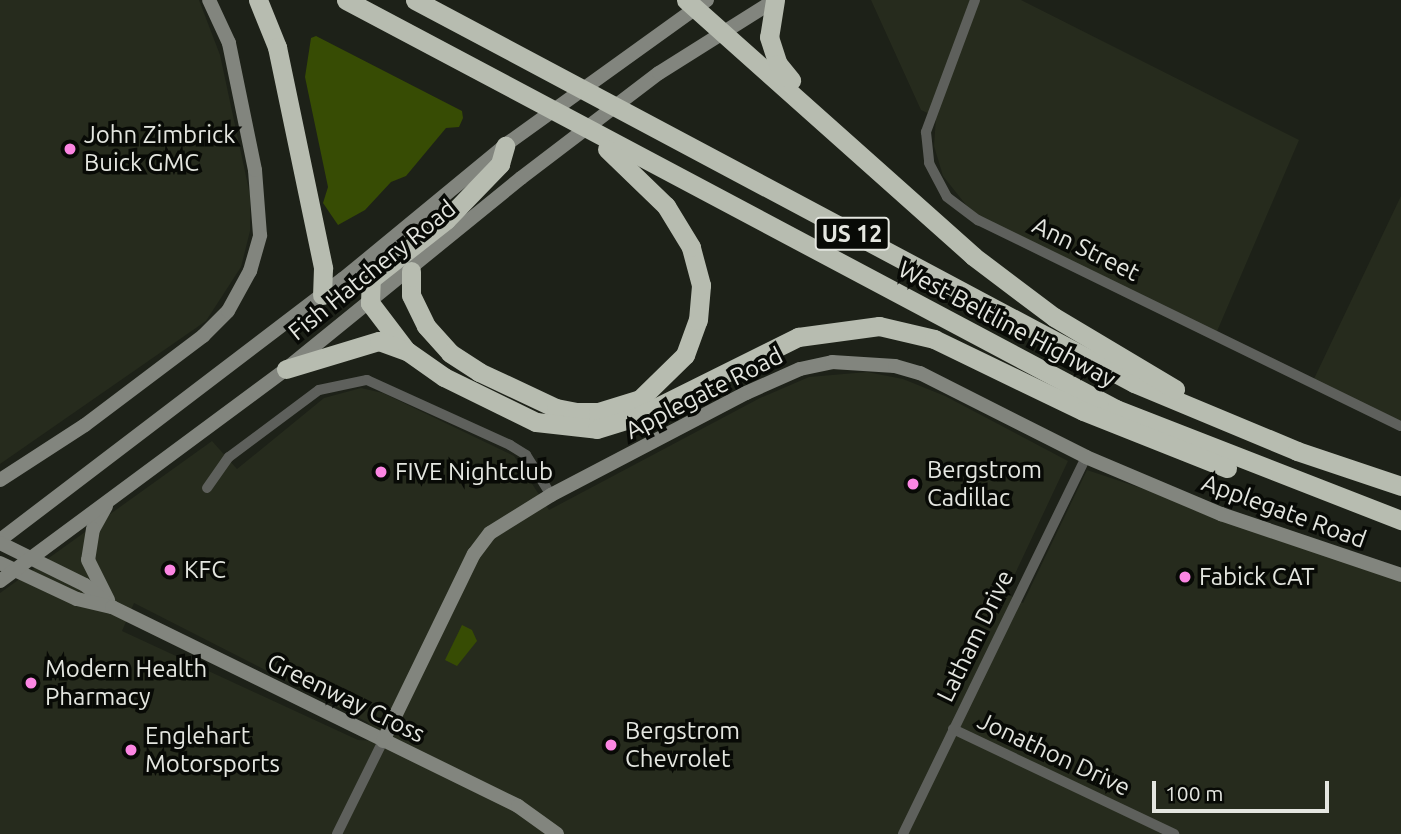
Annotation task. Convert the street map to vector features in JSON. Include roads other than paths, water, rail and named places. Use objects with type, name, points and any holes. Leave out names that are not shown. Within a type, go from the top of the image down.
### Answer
[{"type":"highway","points":[[258,0],[277,47],[323,268],[322,295]]},
{"type":"highway","name":"West Beltline Highway","points":[[346,0],[1116,409],[1358,506],[1401,520]]},
{"type":"highway","name":"West Beltline Highway","points":[[415,0],[1134,383],[1297,451],[1401,486]]},
{"type":"highway","points":[[775,0],[769,37],[778,64],[868,162]]},
{"type":"highway","points":[[696,3],[724,32],[973,256],[1054,317],[1160,381],[1297,451]]},
{"type":"highway","points":[[411,271],[411,295],[436,340],[466,364],[529,396],[556,408],[598,412],[622,407],[657,386],[685,355],[693,337],[701,301],[698,268],[666,206],[586,129]]},
{"type":"highway","points":[[407,351],[370,303],[371,279],[446,220],[500,164],[507,145]]},
{"type":"highway","points":[[286,369],[379,341],[407,351],[444,377],[536,422],[578,430],[639,416],[797,337],[878,326],[934,339],[1175,450],[1358,506]]},
{"type":"street","points":[[0,480],[85,425],[203,336],[228,311],[250,271],[260,235],[256,170],[229,43],[209,0]]},
{"type":"street","name":"Fish Hatchery Road","points":[[0,581],[286,369],[411,271],[539,164],[659,73],[775,0]]},
{"type":"street","name":"Ann Street","points":[[975,0],[926,132],[929,163],[947,197],[978,220],[1401,426]]},
{"type":"street","name":"Fish Hatchery Road","points":[[0,542],[322,295],[507,145],[627,58],[696,3]]},
{"type":"street","name":"Applegate Road","points":[[383,741],[474,554],[490,533],[551,495],[746,393],[800,369],[832,362],[895,366],[920,373],[1086,457],[1247,524],[1401,575]]},
{"type":"street","points":[[207,488],[229,457],[319,390],[367,380],[510,445],[526,455],[551,495]]},
{"type":"street","name":"Latham Drive","points":[[903,834],[1086,457]]},
{"type":"street","points":[[111,607],[90,568],[88,551],[97,520],[114,496]]},
{"type":"street","name":"Greenway Cross","points":[[0,542],[85,585],[111,607]]},
{"type":"street","name":"Greenway Cross","points":[[0,563],[77,599],[111,607],[518,806],[557,834]]},
{"type":"street","name":"Jonathon Drive","points":[[953,729],[1174,834]]},
{"type":"street","points":[[337,834],[383,741]]},
{"type":"place","name":"John Zimbrick Buick GMC","points":[[70,149]]},
{"type":"place","name":"FIVE Nightclub","points":[[381,472]]},
{"type":"place","name":"Bergstrom Cadillac","points":[[913,484]]},
{"type":"place","name":"KFC","points":[[170,570]]},
{"type":"place","name":"Fabick CAT","points":[[1185,577]]},
{"type":"place","name":"Modern Health Pharmacy","points":[[31,683]]},
{"type":"place","name":"Bergstrom Chevrolet","points":[[611,745]]},
{"type":"place","name":"Englehart Motorsports","points":[[131,750]]}]
